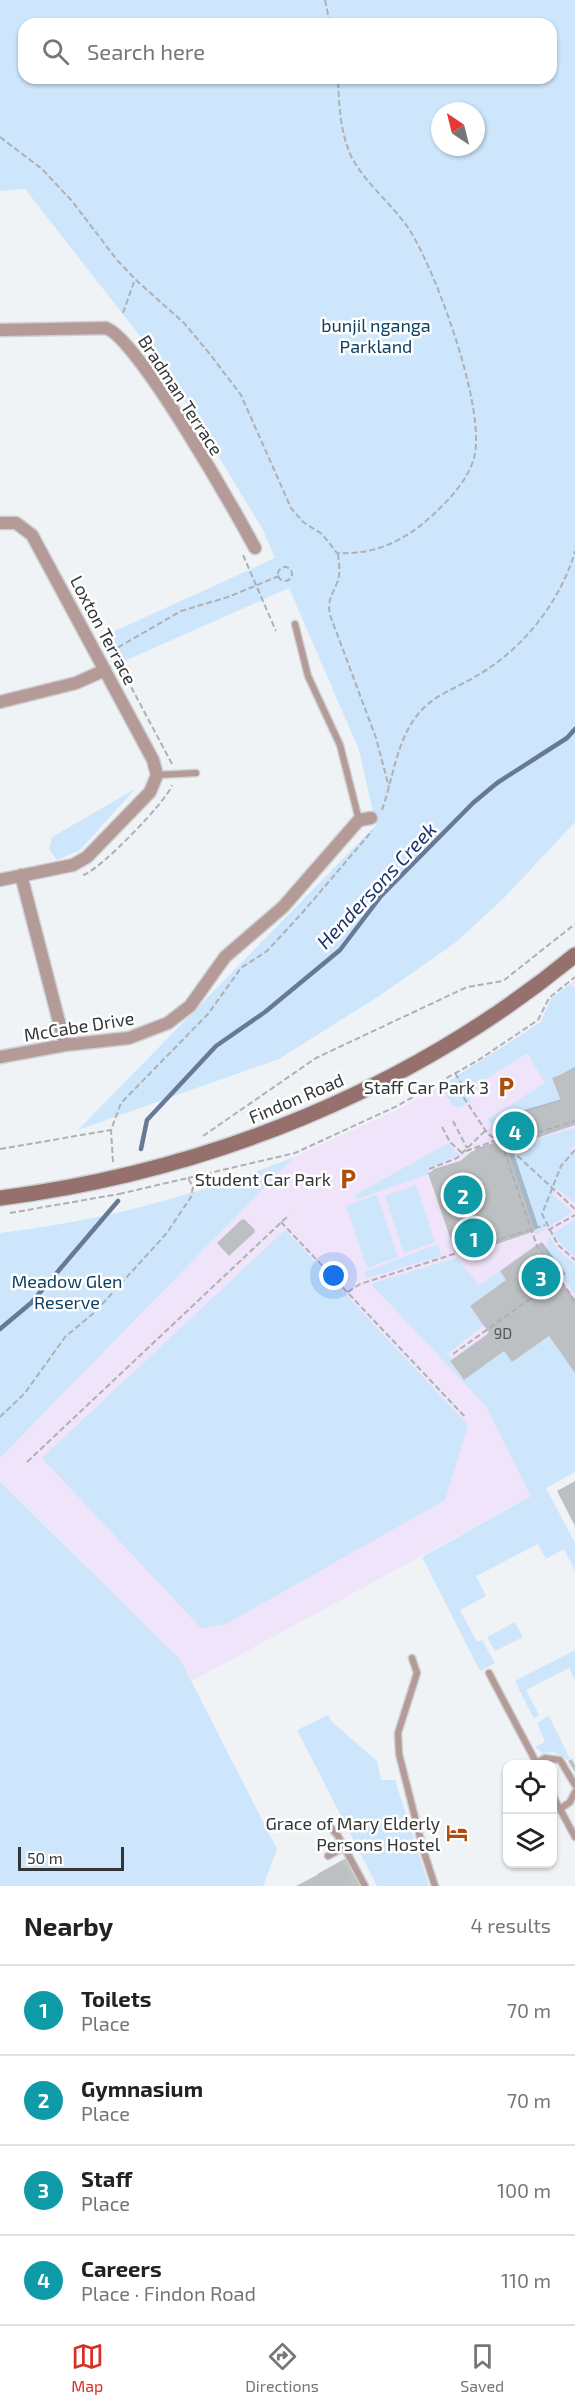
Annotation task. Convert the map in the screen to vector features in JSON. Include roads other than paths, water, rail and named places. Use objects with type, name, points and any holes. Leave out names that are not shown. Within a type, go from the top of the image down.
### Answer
[{"type":"main road","name":"Findon Road","points":[[0,1198],[55,1190],[148,1170],[221,1149],[309,1116],[375,1085],[443,1047],[518,998],[575,955]]},
{"type":"street","name":"Bradman Terrace","points":[[0,330],[105,328],[118,334],[161,391],[255,548]]},
{"type":"street","name":"Loxton Terrace","points":[[0,522],[16,523],[32,535],[153,760],[157,775]]},
{"type":"street","points":[[0,702],[76,683],[105,670]]},
{"type":"street","points":[[0,880],[73,865],[87,857],[150,792],[157,775]]},
{"type":"street","name":"McCabe Drive","points":[[0,1057],[65,1045],[142,1035],[179,1016],[199,995],[230,951],[283,907],[365,819]]},
{"type":"street","points":[[21,875],[65,1045]]},
{"type":"lane","name":"McCabe Drive","points":[[295,624],[308,675],[340,745],[365,819]]},
{"type":"lane","points":[[157,775],[196,773]]},
{"type":"lane","points":[[412,1659],[417,1673],[398,1733],[399,1754],[423,1849],[435,1886]]},
{"type":"lane","points":[[489,1673],[534,1760]]},
{"type":"lane","points":[[542,1760],[545,1758],[560,1760],[575,1785]]},
{"type":"lane","points":[[560,1809],[570,1802],[575,1792]]},
{"type":"lane","points":[[557,1803],[575,1838]]},
{"type":"lane","points":[[327,1823],[345,1847],[365,1886]]},
{"type":"lane","points":[[328,1857],[345,1847]]},
{"type":"waterway","name":"Hendersons Creek","points":[[141,1149],[147,1120],[216,1046],[265,1012],[340,950],[381,896],[473,803],[497,783],[567,738],[575,729]]},
{"type":"waterway","name":"Hendersons Creek","points":[[0,1329],[31,1303],[118,1201]]},
{"type":"place","name":"Staff Car Park 3","points":[[506,1087]]},
{"type":"place","name":"Careers","points":[[515,1131]]},
{"type":"place","name":"Student Car Park","points":[[348,1179]]},
{"type":"place","name":"Gymnasium","points":[[463,1195]]},
{"type":"place","name":"Toilets","points":[[474,1238]]},
{"type":"place","name":"Staff","points":[[541,1277]]},
{"type":"place","name":"Grace of Mary Elderly Persons Hostel","points":[[457,1833]]},
{"type":"park label","name":"bunjil nganga Parkland","points":[[376,335]]},
{"type":"park label","name":"Meadow Glen Reserve","points":[[67,1291]]}]
